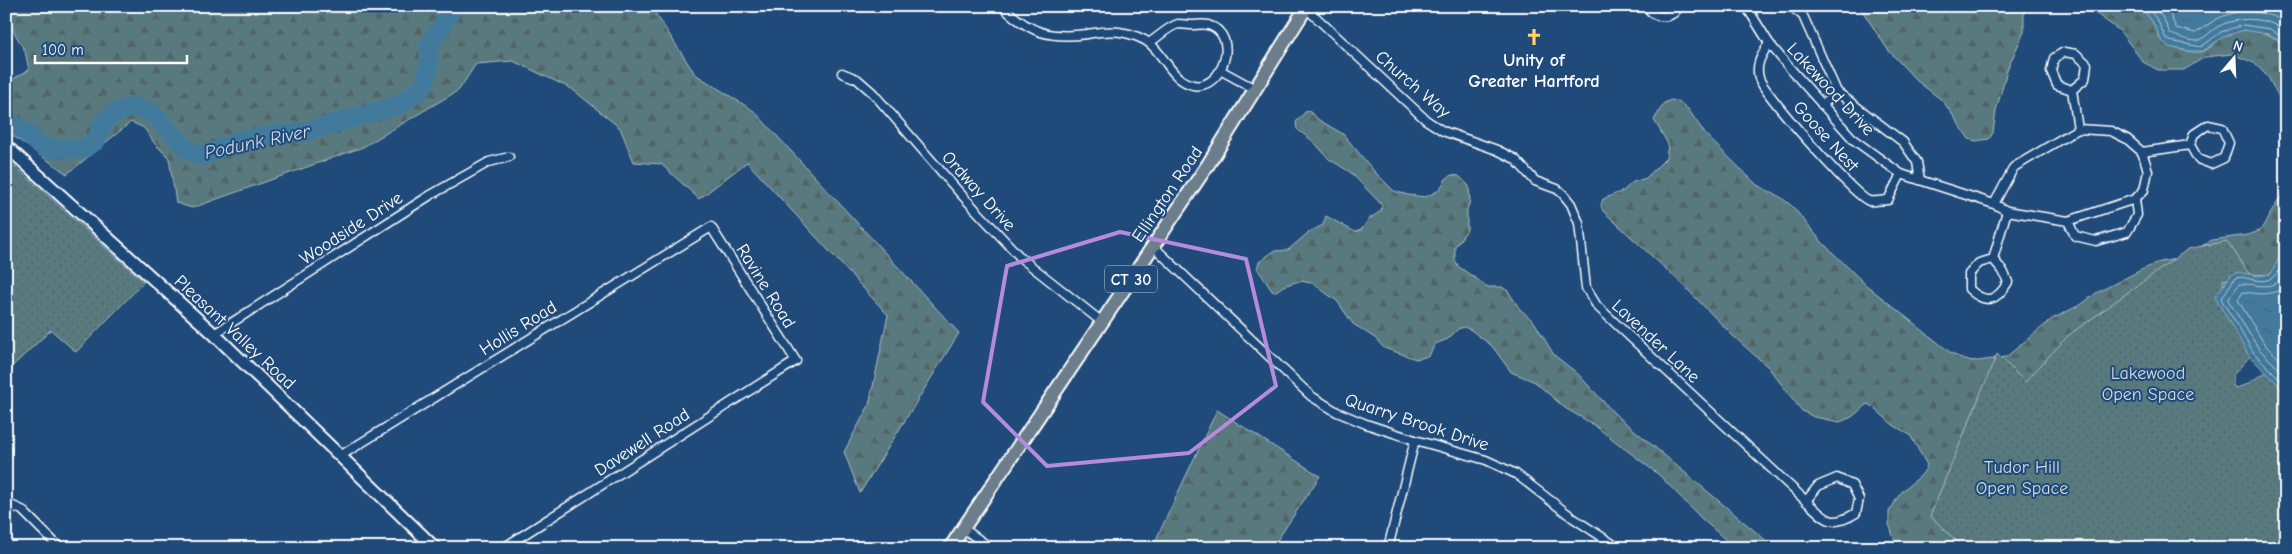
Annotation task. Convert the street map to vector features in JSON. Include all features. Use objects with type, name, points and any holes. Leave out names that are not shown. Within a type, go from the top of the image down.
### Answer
[{"type":"main road","name":"Ellington Road","points":[[950,548],[1209,163],[1307,7]]},
{"type":"main road","name":"Pleasant Valley Road","points":[[6,146],[214,334],[435,548]]},
{"type":"street","points":[[1002,6],[1033,31],[1070,36],[1101,32],[1125,33],[1150,43],[1174,74],[1193,85],[1207,83],[1220,70],[1227,56],[1226,43],[1220,33],[1209,25],[1176,24],[1150,43]]},
{"type":"street","points":[[1646,6],[1650,12],[1664,18],[1672,15],[1678,6]]},
{"type":"street","points":[[1748,9],[1759,6]]},
{"type":"street","points":[[1791,6],[1803,16],[1837,92],[1903,142],[1917,162],[1920,180]]},
{"type":"street","name":"Church Way","points":[[1307,7],[1426,120],[1443,131],[1516,159],[1536,181]]},
{"type":"street","name":"Lakewood Drive","points":[[1748,9],[1769,43],[1854,140],[1901,174],[1994,204],[2007,211],[2068,221],[2135,198]]},
{"type":"street","name":"Goose Nest","points":[[1769,43],[1758,63],[1760,79],[1789,119],[1852,188],[1868,201],[1888,200],[1901,174]]},
{"type":"street","points":[[2064,52],[2076,54],[2087,64],[2085,79],[2072,90],[2057,85],[2051,71],[2054,58],[2064,52]]},
{"type":"street","points":[[1220,70],[1255,89]]},
{"type":"street","name":"Ordway Drive","points":[[842,73],[857,78],[873,92],[1020,258],[1102,322]]},
{"type":"street","points":[[2072,90],[2078,129]]},
{"type":"street","points":[[1822,105],[1837,92]]},
{"type":"street","points":[[2208,125],[2222,128],[2229,143],[2224,158],[2211,164],[2198,159],[2190,145],[2194,134],[2208,125]]},
{"type":"street","points":[[1994,204],[2014,167],[2078,129],[2111,131],[2127,139],[2142,152],[2148,172],[2144,190],[2135,198],[2137,215],[2127,232],[2096,241],[2075,236],[2068,221]]},
{"type":"street","points":[[2142,152],[2190,145]]},
{"type":"street","name":"Woodside Drive","points":[[214,334],[429,196],[488,162],[509,157]]},
{"type":"street","name":"Lavender Lane","points":[[1536,181],[1557,189],[1571,204],[1579,223],[1586,288],[1596,306],[1806,501],[1827,520],[1842,522],[1856,513],[1859,499],[1852,484],[1837,478],[1818,486],[1806,501]]},
{"type":"street","points":[[1993,259],[2007,211]]},
{"type":"street","name":"Ravine Road","points":[[711,227],[796,361]]},
{"type":"street","name":"Hollis Road","points":[[340,456],[711,227]]},
{"type":"street","name":"Quarry Brook Drive","points":[[1153,246],[1311,396],[1337,412],[1415,440],[1486,460],[1516,474],[1573,518],[1619,548]]},
{"type":"street","points":[[1993,259],[2003,271],[2008,282],[2000,295],[1989,300],[1977,296],[1969,289],[1969,274],[1979,263],[1993,259]]},
{"type":"street","name":"Davewell Road","points":[[503,548],[796,361]]},
{"type":"street","points":[[1388,548],[1415,440]]},
{"type":"street","points":[[6,502],[22,510],[60,548]]},
{"type":"street","points":[[964,529],[991,548]]},
{"type":"highlighted area","points":[[1120,232],[1246,259],[1276,386],[1189,453],[1047,466],[983,402],[1007,266]]},
{"type":"green space","points":[[6,6],[660,6],[654,11],[695,74],[754,111],[959,333],[860,493],[844,452],[869,405],[888,315],[747,162],[699,199],[661,164],[634,162],[620,128],[572,89],[513,61],[476,64],[459,90],[363,147],[192,208],[176,203],[169,158],[155,144],[144,128],[131,122],[67,174],[6,131],[6,83],[29,70],[25,51],[6,18]]},
{"type":"green space","points":[[1859,6],[2029,6],[2024,13],[2024,32],[2007,70],[1996,111],[1993,133],[1989,139],[1976,141],[1969,139],[1943,101],[1917,81],[1888,50]]},
{"type":"green space","points":[[2072,6],[2141,6],[2163,42],[2177,49],[2189,51],[2204,51],[2223,37],[2239,31],[2248,30],[2265,33],[2286,48],[2286,110],[2268,77],[2254,63],[2232,54],[2205,57],[2184,70],[2158,70],[2143,62],[2120,31],[2098,15]]},
{"type":"green space","name":"Tudor Hill Open Space","points":[[1671,100],[1679,102],[1688,109],[1706,135],[1757,185],[1782,198],[1793,207],[1821,241],[1866,285],[1951,353],[1964,360],[1978,361],[2006,357],[2052,319],[2082,304],[2096,293],[2141,270],[2160,262],[2181,258],[2212,240],[2247,235],[2260,231],[2286,188],[2287,222],[2285,244],[2277,265],[2271,274],[2231,275],[2215,297],[2195,548],[1897,548],[1889,524],[1889,511],[1903,490],[1922,474],[1927,465],[1910,435],[1893,425],[1867,404],[1852,417],[1840,422],[1814,417],[1802,411],[1768,367],[1733,336],[1681,283],[1603,211],[1601,205],[1603,199],[1623,191],[1633,182],[1646,178],[1666,158],[1668,144],[1654,120],[1664,103]]},
{"type":"green space","points":[[1309,111],[1319,120],[1343,134],[1374,171],[1394,191],[1426,197],[1439,190],[1451,175],[1459,176],[1469,186],[1470,202],[1467,209],[1467,230],[1455,247],[1455,260],[1459,267],[1488,287],[1502,287],[1508,291],[1519,308],[1535,323],[1554,355],[1577,373],[1614,413],[1775,548],[1735,548],[1702,519],[1659,475],[1594,425],[1565,408],[1535,382],[1511,372],[1492,346],[1471,330],[1464,327],[1458,329],[1448,339],[1435,344],[1429,356],[1416,359],[1384,348],[1375,338],[1353,324],[1337,301],[1312,283],[1299,281],[1283,286],[1275,292],[1272,291],[1257,268],[1259,262],[1274,251],[1288,250],[1309,232],[1323,225],[1326,216],[1355,232],[1361,230],[1369,219],[1381,211],[1382,205],[1350,172],[1329,159],[1314,142],[1297,129],[1296,122],[1305,112]]},
{"type":"green space","points":[[6,158],[144,282],[76,352],[51,330],[6,372]]},
{"type":"green space","name":"Lakewood Open Space","points":[[2227,241],[2252,278],[2241,275],[2223,280],[2224,305],[2252,354],[2233,375],[2233,385],[2235,388],[2243,386],[2259,376],[2270,372],[2286,375],[2286,548],[1964,548],[1930,516],[1997,354],[2025,382],[2069,335],[2188,249]]},
{"type":"green space","points":[[1217,410],[1320,476],[1272,548],[1152,548]]},
{"type":"water","points":[[2141,6],[2286,6],[2286,48],[2278,39],[2268,34],[2244,30],[2223,37],[2203,51],[2189,51],[2169,47],[2161,40],[2154,24]]},
{"type":"water","points":[[2286,243],[2286,398],[2276,382],[2249,356],[2215,297],[2231,275],[2238,272],[2258,276],[2271,274]]},
{"type":"waterway","name":"Podunk River","points":[[6,122],[20,128],[44,148],[83,149],[96,141],[104,121],[116,112],[134,107],[153,114],[188,150],[203,156],[240,140],[309,131],[401,104],[423,87],[429,68],[429,45],[455,6]]},
{"type":"place","name":"Unity of Greater Hartford","points":[[1534,37]]}]
